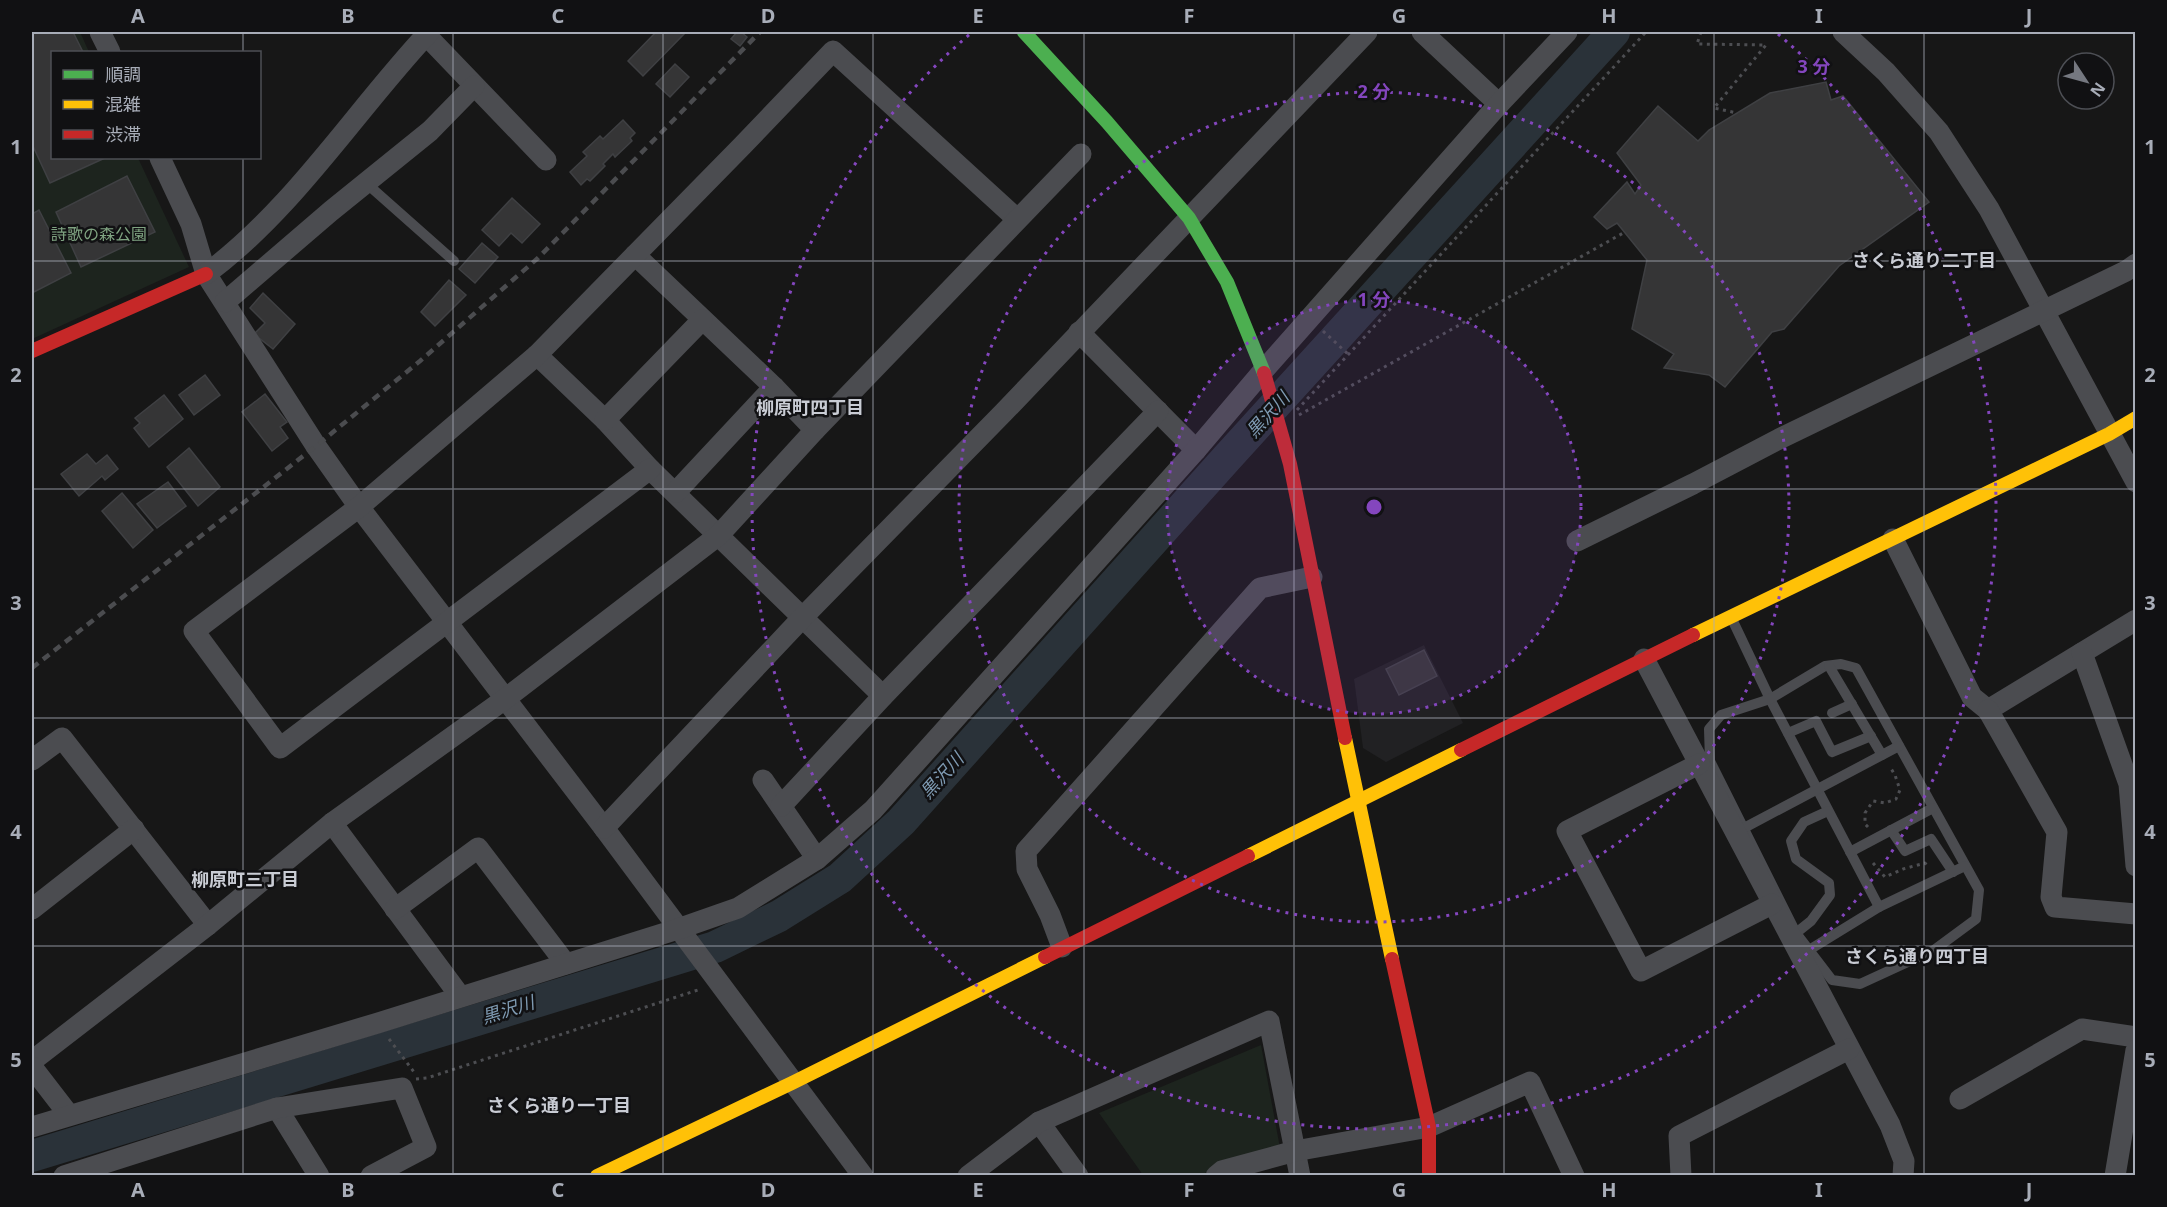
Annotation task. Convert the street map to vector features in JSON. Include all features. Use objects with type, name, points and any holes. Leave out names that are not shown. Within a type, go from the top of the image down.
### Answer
[{"type":"street","points":[[100,32],[110,51]]},
{"type":"street","points":[[1024,32],[1107,122],[1189,218],[1227,282],[1284,424],[1312,577],[1358,803],[1429,1127],[1429,1176]]},
{"type":"street","points":[[604,828],[803,617],[1004,412],[1367,32]]},
{"type":"street","points":[[1422,32],[1499,105]]},
{"type":"street","points":[[32,1127],[566,964],[681,933],[738,908],[817,859],[873,810],[1265,376],[1310,318],[1567,32]]},
{"type":"street","points":[[32,351],[206,274],[236,252],[270,219],[427,33],[474,86],[546,160]]},
{"type":"street","points":[[1852,35],[1939,132],[1989,209],[2136,482]]},
{"type":"street","points":[[650,468],[280,748],[194,631],[359,507],[537,355],[833,51],[1017,219]]},
{"type":"street","points":[[225,302],[430,131],[474,86]]},
{"type":"street","points":[[32,1061],[208,925],[332,823],[505,699],[719,535],[815,430],[1081,154]]},
{"type":"street","points":[[160,159],[191,224],[206,274],[316,446],[359,507],[604,828],[863,1176]]},
{"type":"street","points":[[635,255],[774,387],[815,430]]},
{"type":"street","points":[[1577,541],[1779,439],[2126,271],[2136,264]]},
{"type":"street","points":[[605,420],[702,320]]},
{"type":"street","points":[[1079,332],[1196,450]]},
{"type":"street","points":[[537,355],[883,696]]},
{"type":"street","points":[[676,492],[774,387]]},
{"type":"street","points":[[781,806],[883,696],[1158,411]]},
{"type":"street","points":[[603,1174],[1358,803],[1644,659],[2109,434],[2136,418]]},
{"type":"street","points":[[1893,539],[1972,697],[1988,710],[2057,832],[2051,897],[2055,907],[2136,914]]},
{"type":"street","points":[[1062,947],[1050,915],[1027,868],[1026,851],[1260,588],[1312,577]]},
{"type":"street","points":[[1988,710],[2136,620]]},
{"type":"street","points":[[2082,653],[2129,784],[2136,866]]},
{"type":"street","points":[[1644,659],[1890,1125],[1904,1161],[1903,1176]]},
{"type":"street","points":[[32,760],[62,738],[208,925]]},
{"type":"street","points":[[1699,764],[1567,831],[1641,971],[1772,903]]},
{"type":"street","points":[[763,780],[817,859]]},
{"type":"street","points":[[332,823],[460,996]]},
{"type":"street","points":[[32,909],[134,829]]},
{"type":"street","points":[[394,909],[478,848],[566,964]]},
{"type":"street","points":[[968,1176],[1039,1122],[1269,1021],[1300,1176]]},
{"type":"street","points":[[1960,1099],[2082,1029],[2136,1037]]},
{"type":"street","points":[[1682,1176],[1679,1136],[1849,1049]]},
{"type":"street","points":[[2115,1176],[2136,1050]]},
{"type":"street","points":[[32,1067],[69,1115]]},
{"type":"street","points":[[1216,1176],[1222,1171],[1295,1151],[1429,1127],[1530,1082],[1574,1176]]},
{"type":"street","points":[[64,1176],[277,1108],[402,1088],[426,1147],[371,1176]]},
{"type":"street","points":[[277,1108],[319,1176]]},
{"type":"street","points":[[1039,1122],[1078,1176]]},
{"type":"lane","points":[[366,183],[453,261]]},
{"type":"lane","points":[[1731,617],[1770,699],[1879,907]]},
{"type":"lane","points":[[1841,664],[1856,668],[1978,890],[1976,919],[1934,950],[1860,984],[1832,980],[1796,933],[1710,760],[1709,729],[1720,715],[1770,699],[1829,666],[1841,664]]},
{"type":"lane","points":[[1829,666],[1882,755]]},
{"type":"lane","points":[[1832,713],[1852,704]]},
{"type":"lane","points":[[1788,734],[1816,721],[1832,752],[1871,736]]},
{"type":"lane","points":[[1743,828],[1899,746]]},
{"type":"lane","points":[[1850,852],[1934,808]]},
{"type":"lane","points":[[1796,933],[1811,921],[1830,895],[1829,883],[1796,859],[1791,841],[1804,822],[1828,811]]},
{"type":"lane","points":[[1891,830],[1905,851],[1931,838],[1953,872]]},
{"type":"lane","points":[[1809,950],[1879,907],[1965,866]]},
{"type":"path","points":[[1284,424],[1646,32]]},
{"type":"path","points":[[1701,32],[1697,44],[1766,45],[1714,108],[1737,113]]},
{"type":"path","points":[[1284,424],[1625,232]]},
{"type":"path","points":[[1310,318],[1348,354]]},
{"type":"path","points":[[1877,837],[1865,824],[1864,813],[1873,801],[1886,802],[1896,798],[1900,790],[1895,775],[1882,755]]},
{"type":"path","points":[[1864,844],[1873,863],[1886,878],[1903,869],[1925,862],[1937,880]]},
{"type":"path","points":[[402,1088],[418,1077],[427,1078],[714,977]]},
{"type":"path","points":[[383,1031],[409,1064]]},
{"type":"shaded area","points":[[1424,645],[1463,723],[1386,762],[1363,748],[1354,679]]},
{"type":"green space","name":"詩歌の森公園","points":[[32,32],[80,32],[89,51],[51,51],[51,159],[138,159],[189,267],[32,339]]},
{"type":"green space","points":[[1261,1045],[1280,1148],[1218,1164],[1202,1175],[1143,1175],[1099,1113]]},
{"type":"building","points":[[32,32],[73,32],[82,51],[51,51],[51,159],[103,159],[50,183],[32,144]]},
{"type":"building","points":[[656,32],[686,32],[643,76],[628,61]]},
{"type":"building","points":[[737,32],[747,37],[740,46],[731,39]]},
{"type":"building","points":[[675,64],[689,77],[670,97],[656,84]]},
{"type":"building","points":[[1826,82],[1831,100],[1843,96],[1929,202],[1839,266],[1784,329],[1772,332],[1725,387],[1709,375],[1664,368],[1674,354],[1632,329],[1647,260],[1617,223],[1607,229],[1594,217],[1627,182],[1635,194],[1641,185],[1617,153],[1658,106],[1698,141],[1709,130],[1770,93]]},
{"type":"building","points":[[623,120],[635,133],[630,138],[632,141],[615,157],[613,154],[590,181],[587,179],[581,185],[570,172],[587,156],[583,152],[600,136],[603,139]]},
{"type":"building","points":[[127,176],[155,232],[81,267],[56,212]]},
{"type":"building","points":[[512,198],[540,224],[522,243],[511,233],[499,246],[482,230]]},
{"type":"building","points":[[39,210],[71,273],[32,293],[32,214]]},
{"type":"building","points":[[482,243],[498,257],[475,283],[459,269]]},
{"type":"building","points":[[449,280],[466,295],[435,326],[421,312]]},
{"type":"building","points":[[263,293],[295,324],[273,349],[254,334],[265,323],[250,308]]},
{"type":"building","points":[[205,375],[220,395],[194,415],[179,395]]},
{"type":"building","points":[[265,394],[287,422],[280,427],[288,438],[272,451],[242,412]]},
{"type":"building","points":[[164,395],[183,419],[149,447],[134,428],[140,423],[135,418]]},
{"type":"building","points":[[189,448],[220,487],[198,506],[167,467]]},
{"type":"building","points":[[87,454],[96,464],[107,455],[118,469],[105,480],[102,476],[79,496],[61,474]]},
{"type":"building","points":[[168,482],[186,506],[157,528],[137,504]]},
{"type":"building","points":[[122,493],[153,530],[133,548],[102,511]]},
{"type":"building","points":[[1424,650],[1437,676],[1399,695],[1386,669]]},
{"type":"waterway","name":"黒沢川","points":[[32,1156],[715,947],[779,916],[840,878],[901,822],[1226,459],[1614,32]]},
{"type":"railway","points":[[32,668],[316,446],[420,361],[538,258],[760,32]]},
{"type":"traffic: fast","points":[[1024,32],[1107,122],[1189,218],[1227,282],[1264,373]]},
{"type":"traffic: slow","points":[[1693,635],[2109,434],[2136,418]]},
{"type":"traffic: slow","points":[[1345,738],[1392,959]]},
{"type":"traffic: slow","points":[[1248,856],[1461,750]]},
{"type":"traffic: slow","points":[[597,1176],[792,1083],[1045,957]]},
{"type":"traffic: jam","points":[[32,351],[206,274]]},
{"type":"traffic: jam","points":[[1264,373],[1290,464],[1345,738]]},
{"type":"traffic: jam","points":[[1461,750],[1693,635]]},
{"type":"traffic: jam","points":[[1045,957],[1248,856]]},
{"type":"traffic: jam","points":[[1392,959],[1429,1127],[1429,1176]]},
{"type":"district","name":"さくら通り二丁目","points":[[1924,261]]},
{"type":"district","name":"柳原町四丁目","points":[[810,408]]},
{"type":"district","name":"柳原町三丁目","points":[[245,880]]},
{"type":"district","name":"さくら通り四丁目","points":[[1917,957]]},
{"type":"district","name":"さくら通り一丁目","points":[[559,1106]]}]
